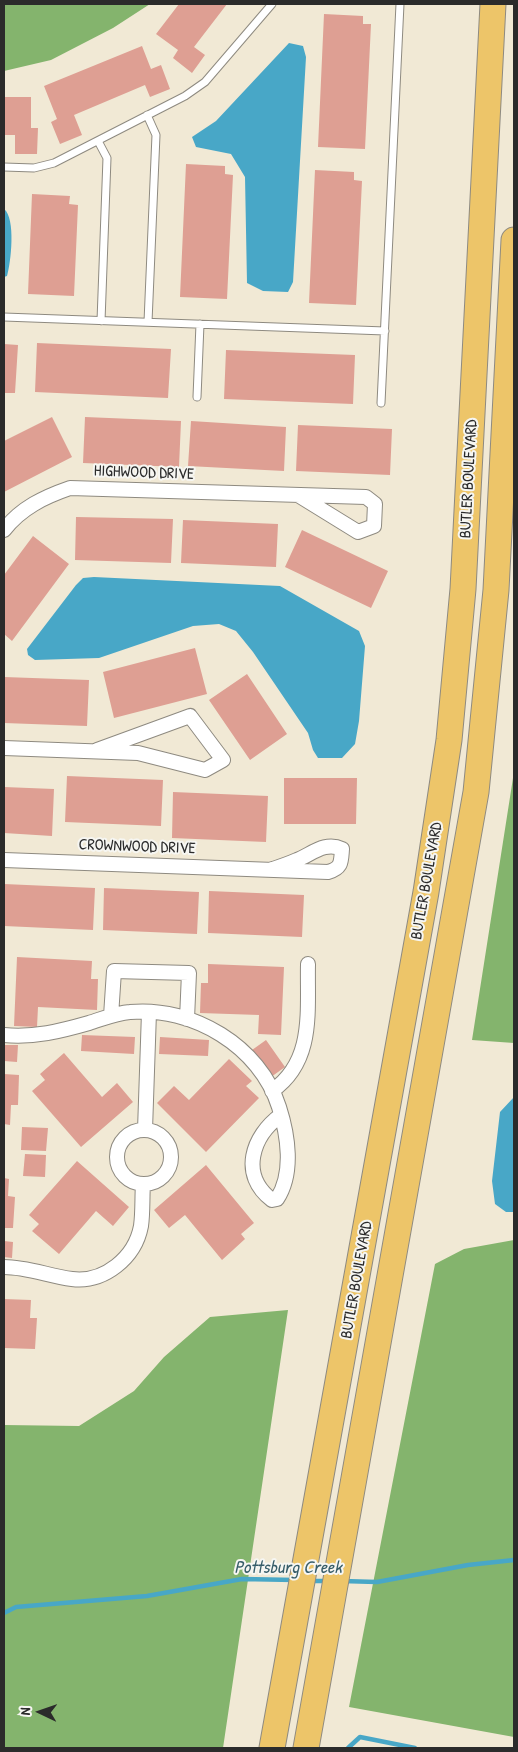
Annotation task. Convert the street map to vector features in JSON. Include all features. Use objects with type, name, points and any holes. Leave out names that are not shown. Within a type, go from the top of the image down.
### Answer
[{"type":"highway","name":"BUTLER BOULEVARD","points":[[272,1748],[432,858],[455,689],[466,537],[493,4]]},
{"type":"highway","name":"BUTLER BOULEVARD","points":[[306,1748],[462,876],[478,775],[496,590],[514,240]]},
{"type":"street","name":"HIGHWOOD DRIVE","points":[[4,530],[15,516],[44,497],[70,488],[366,497],[375,504],[374,526],[358,532],[298,495]]},
{"type":"street","points":[[4,748],[138,753],[205,770],[223,760],[190,716],[97,750]]},
{"type":"street","name":"CROWNWOOD DRIVE","points":[[4,860],[270,870]]},
{"type":"street","points":[[272,1091],[286,1081],[302,1053],[306,1035],[308,964]]},
{"type":"street","points":[[111,1016],[114,971],[189,973],[187,1019]]},
{"type":"street","points":[[4,1035],[32,1037],[128,1012],[149,1012],[187,1019],[219,1033],[248,1057],[272,1091],[281,1115],[287,1138],[286,1174],[283,1191],[277,1199],[272,1200],[265,1195],[256,1182],[253,1158],[255,1144],[262,1132],[281,1115]]},
{"type":"street","points":[[145,1130],[149,1012]]},
{"type":"street","points":[[145,1130],[161,1136],[166,1142],[171,1158],[169,1166],[159,1179],[143,1184],[133,1182],[126,1176],[117,1160],[121,1142],[128,1135],[145,1130]]},
{"type":"street","points":[[4,1267],[28,1269],[74,1279],[90,1278],[106,1273],[125,1256],[137,1237],[142,1218],[143,1184]]},
{"type":"lane","points":[[4,167],[34,168],[54,163],[185,96],[205,82],[272,4]]},
{"type":"lane","points":[[381,402],[400,4]]},
{"type":"lane","points":[[147,115],[156,135],[148,322]]},
{"type":"lane","points":[[98,141],[107,158],[101,321]]},
{"type":"lane","points":[[4,317],[385,331]]},
{"type":"lane","points":[[197,397],[200,324]]},
{"type":"green space","points":[[4,4],[150,4],[113,28],[51,60],[4,71]]},
{"type":"green space","points":[[514,771],[514,1043],[472,1040],[513,778]]},
{"type":"green space","points":[[514,1240],[514,1737],[349,1707],[435,1264],[464,1249]]},
{"type":"green space","points":[[288,1310],[223,1748],[4,1748],[4,1425],[79,1426],[134,1391],[164,1357],[210,1317]]},
{"type":"water","points":[[289,43],[303,46],[306,57],[293,282],[288,292],[263,291],[247,283],[245,177],[231,154],[196,147],[192,137],[216,121]]},
{"type":"water","points":[[4,209],[10,221],[12,241],[9,270],[7,276],[4,277]]},
{"type":"water","points":[[83,578],[280,586],[359,631],[365,646],[359,721],[355,744],[342,758],[318,758],[313,750],[308,733],[253,652],[236,631],[219,624],[193,626],[99,658],[35,660],[28,655],[27,649],[76,585]]},
{"type":"water","points":[[514,1097],[514,1212],[506,1212],[495,1204],[492,1181],[500,1112]]},
{"type":"building","points":[[179,4],[227,4],[194,47],[205,55],[192,73],[173,58],[178,50],[156,34]]},
{"type":"building","points":[[324,14],[363,16],[363,24],[371,24],[365,149],[318,147]]},
{"type":"building","points":[[142,46],[151,69],[161,65],[170,89],[150,97],[145,85],[74,115],[82,135],[60,144],[51,122],[57,119],[44,86]]},
{"type":"building","points":[[4,97],[31,97],[31,128],[38,128],[37,154],[15,154],[15,135],[4,135]]},
{"type":"building","points":[[186,164],[225,166],[225,174],[233,175],[227,299],[180,297]]},
{"type":"building","points":[[315,170],[354,172],[354,180],[362,181],[356,305],[309,303]]},
{"type":"building","points":[[32,194],[70,196],[69,204],[78,205],[74,296],[28,294]]},
{"type":"building","points":[[37,343],[171,349],[168,398],[35,392]]},
{"type":"building","points":[[4,344],[18,345],[15,393],[4,393]]},
{"type":"building","points":[[226,350],[355,355],[353,404],[224,399]]},
{"type":"building","points":[[52,417],[72,457],[4,492],[4,441]]},
{"type":"building","points":[[85,417],[181,421],[179,467],[83,463]]},
{"type":"building","points":[[191,421],[286,427],[284,471],[188,466]]},
{"type":"building","points":[[298,425],[392,429],[390,475],[296,471]]},
{"type":"building","points":[[76,517],[173,519],[171,563],[75,560]]},
{"type":"building","points":[[183,520],[278,524],[276,567],[181,563]]},
{"type":"building","points":[[302,530],[388,571],[371,608],[285,567]]},
{"type":"building","points":[[33,536],[69,564],[12,641],[4,634],[4,575]]},
{"type":"building","points":[[195,648],[207,694],[114,718],[103,672]]},
{"type":"building","points":[[247,674],[287,734],[250,760],[209,700]]},
{"type":"building","points":[[4,677],[89,680],[87,726],[4,723]]},
{"type":"building","points":[[67,776],[163,780],[161,826],[65,822]]},
{"type":"building","points":[[284,778],[357,778],[356,824],[284,824]]},
{"type":"building","points":[[4,787],[54,789],[52,836],[4,833]]},
{"type":"building","points":[[173,792],[268,796],[266,842],[172,838]]},
{"type":"building","points":[[4,884],[95,888],[93,930],[4,926]]},
{"type":"building","points":[[104,888],[199,892],[197,934],[103,930]]},
{"type":"building","points":[[209,891],[304,895],[302,937],[208,933]]},
{"type":"building","points":[[17,957],[92,961],[91,979],[98,979],[97,1010],[38,1007],[37,1027],[14,1026]]},
{"type":"building","points":[[208,964],[284,967],[281,1035],[258,1034],[259,1015],[200,1013],[201,983],[208,983]]},
{"type":"building","points":[[82,1035],[135,1037],[134,1054],[81,1051]]},
{"type":"building","points":[[160,1037],[209,1040],[208,1056],[159,1054]]},
{"type":"building","points":[[266,1040],[285,1067],[271,1077],[252,1050]]},
{"type":"building","points":[[4,1045],[18,1045],[17,1062],[4,1061]]},
{"type":"building","points":[[64,1053],[102,1097],[117,1083],[133,1102],[81,1147],[32,1091],[45,1080],[40,1074]]},
{"type":"building","points":[[229,1059],[252,1081],[246,1086],[259,1098],[206,1152],[157,1103],[174,1086],[189,1100]]},
{"type":"building","points":[[4,1074],[19,1075],[18,1105],[11,1105],[10,1125],[4,1124]]},
{"type":"building","points":[[22,1127],[48,1128],[46,1151],[21,1150]]},
{"type":"building","points":[[25,1154],[46,1155],[45,1177],[23,1176]]},
{"type":"building","points":[[77,1161],[129,1207],[113,1226],[96,1211],[59,1254],[32,1231],[39,1224],[29,1215]]},
{"type":"building","points":[[206,1165],[254,1223],[241,1234],[245,1239],[222,1260],[185,1215],[169,1228],[154,1210]]},
{"type":"building","points":[[4,1178],[9,1179],[8,1196],[15,1197],[13,1228],[4,1228]]},
{"type":"building","points":[[4,1241],[13,1242],[12,1258],[4,1257]]},
{"type":"building","points":[[4,1299],[31,1300],[30,1318],[37,1318],[35,1349],[4,1348]]},
{"type":"waterway","name":"Pottsburg Creek","points":[[342,1581],[377,1582],[468,1565],[514,1560]]},
{"type":"waterway","name":"Pottsburg Creek","points":[[4,1613],[16,1607],[147,1596],[242,1579],[295,1580]]},
{"type":"waterway","name":"Pottsburg Creek","points":[[310,1581],[327,1581]]},
{"type":"waterway","points":[[348,1748],[360,1737],[415,1748]]}]
